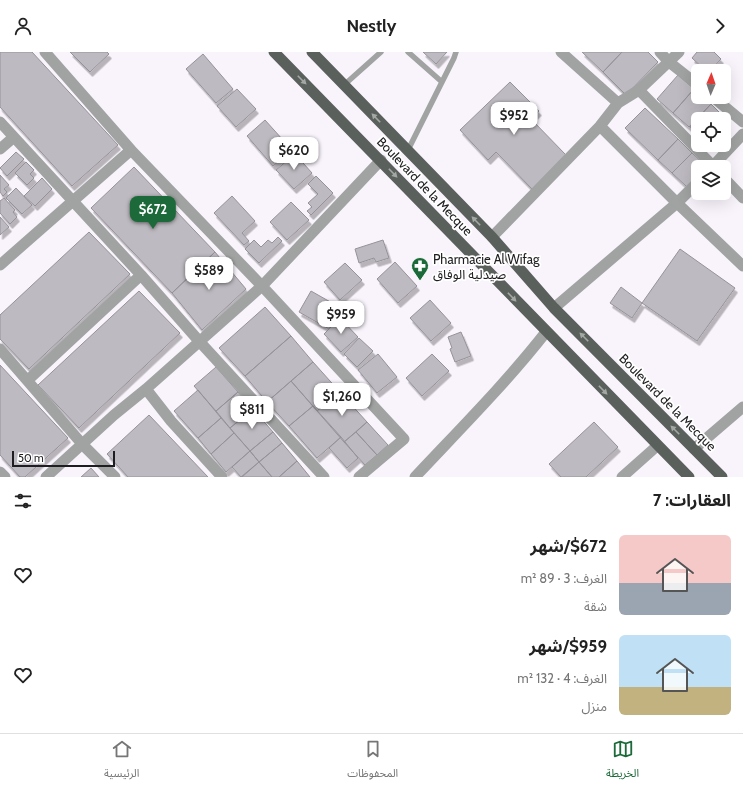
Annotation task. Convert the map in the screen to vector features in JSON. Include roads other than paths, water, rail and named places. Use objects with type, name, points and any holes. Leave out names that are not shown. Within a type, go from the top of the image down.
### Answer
[{"type":"main road","name":"Boulevard de la Mecque","points":[[274,52],[381,160],[657,446],[689,477]]},
{"type":"main road","name":"Boulevard de la Mecque","points":[[315,53],[344,85],[492,237],[554,308],[722,477]]},
{"type":"street","points":[[45,52],[132,150],[262,286],[404,439],[359,477]]},
{"type":"street","points":[[561,52],[618,103]]},
{"type":"street","points":[[660,52],[669,62],[691,79]]},
{"type":"street","points":[[492,237],[600,126],[618,103],[639,90],[679,52]]},
{"type":"street","points":[[639,90],[706,160]]},
{"type":"street","points":[[721,104],[743,122]]},
{"type":"street","points":[[0,122],[324,477]]},
{"type":"street","points":[[600,126],[677,203],[741,259]]},
{"type":"street","points":[[719,160],[743,134]]},
{"type":"street","points":[[0,149],[14,137]]},
{"type":"street","points":[[0,265],[132,150]]},
{"type":"street","points":[[46,477],[83,445],[114,415],[146,389],[262,286],[381,160]]},
{"type":"street","points":[[731,185],[743,198]]},
{"type":"street","points":[[554,308],[677,203],[691,189]]},
{"type":"street","points":[[28,380],[141,275]]},
{"type":"street","points":[[415,477],[502,383],[546,332]]},
{"type":"street","points":[[0,349],[83,445],[115,477]]},
{"type":"street","points":[[146,389],[171,421],[222,477]]},
{"type":"street","points":[[694,449],[743,407]]},
{"type":"street","points":[[622,477],[657,446]]},
{"type":"street","points":[[0,472],[5,477]]},
{"type":"lane","points":[[344,85],[381,52]]},
{"type":"lane","points":[[408,52],[442,82]]},
{"type":"lane","points":[[408,150],[456,52]]},
{"type":"place","name":"Pharmacie Al Wifag صيدلية الوفاق","points":[[420,281]]}]
